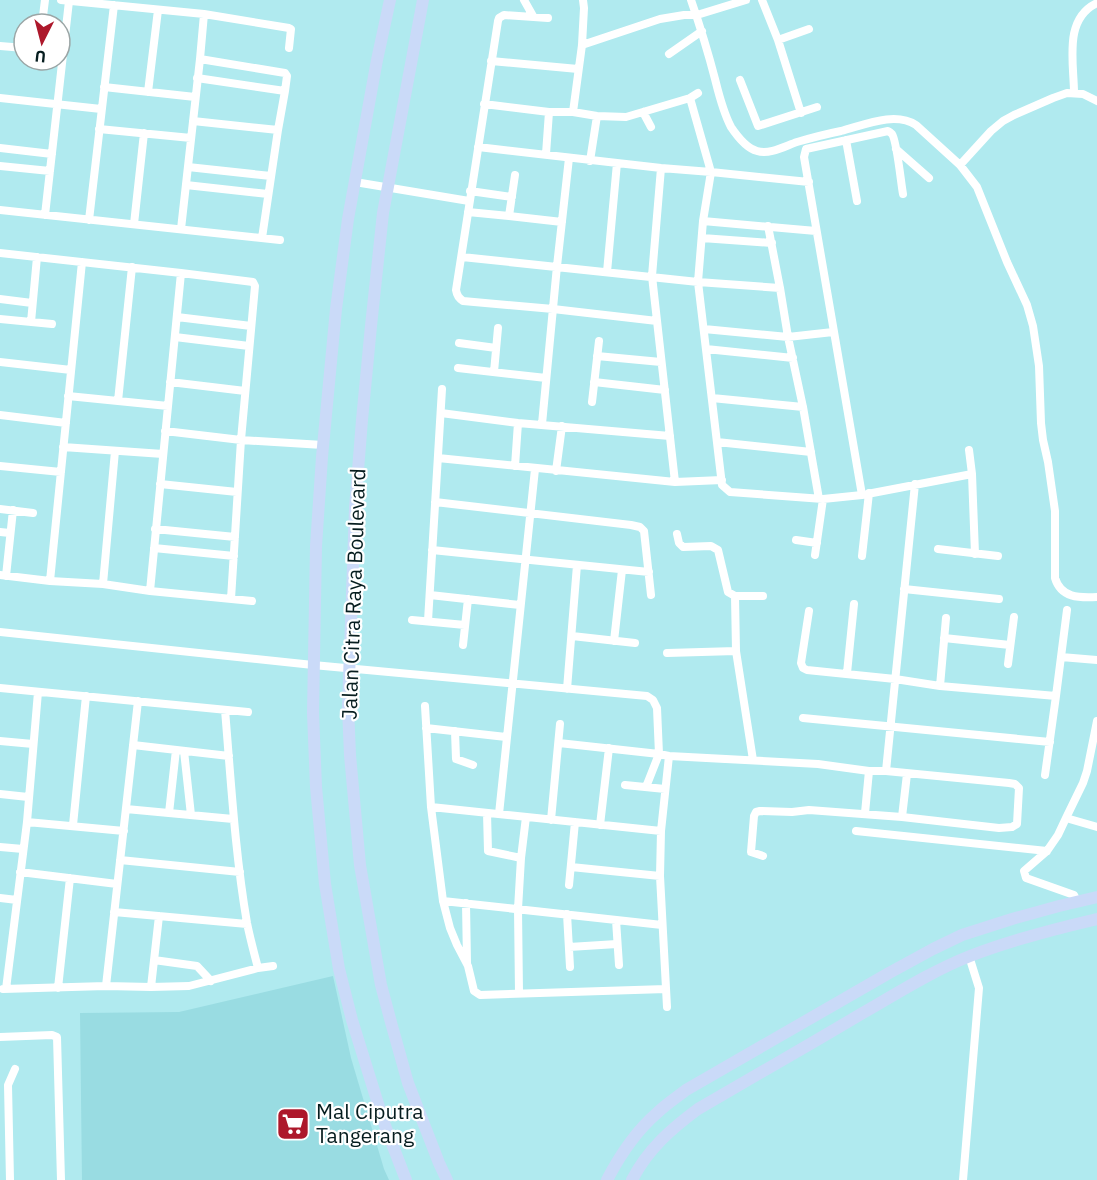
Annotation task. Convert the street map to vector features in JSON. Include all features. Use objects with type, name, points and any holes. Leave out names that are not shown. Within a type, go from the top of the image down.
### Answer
[{"type":"main road","name":"Jalan Citra Raya Boulevard","points":[[390,0],[348,219],[336,309],[316,546],[313,734],[325,884],[339,969],[352,1020],[384,1123],[406,1180]]},
{"type":"main road","name":"Jalan Citra Raya Boulevard","points":[[423,0],[416,70],[383,213],[362,420],[355,519],[348,707],[360,865],[375,953],[389,1016],[408,1083],[447,1180]]},
{"type":"main road","points":[[607,1180],[617,1160],[636,1133],[657,1112],[686,1090],[889,973],[962,935],[1012,919],[1097,897]]},
{"type":"main road","points":[[632,1180],[653,1147],[672,1128],[698,1109],[899,992],[969,956],[1097,919]]},
{"type":"main road","points":[[962,935],[969,956]]},
{"type":"street","points":[[65,0],[204,14],[289,28],[291,32],[289,48]]},
{"type":"street","points":[[524,0],[533,16]]},
{"type":"street","points":[[573,112],[582,45],[583,0]]},
{"type":"street","points":[[691,0],[724,110],[739,137],[754,150],[763,152],[876,121],[902,120],[916,125],[960,165],[977,188],[1006,262],[1027,306],[1033,326],[1040,366],[1043,440],[1055,511],[1055,578],[1065,593],[1083,598],[1097,597]]},
{"type":"street","points":[[582,45],[660,20],[697,15],[746,0]]},
{"type":"street","points":[[762,0],[778,40],[801,113]]},
{"type":"street","points":[[1074,93],[1072,50],[1076,24],[1083,13],[1097,3]]},
{"type":"street","points":[[89,220],[114,5]]},
{"type":"street","points":[[148,92],[158,10]]},
{"type":"street","points":[[181,229],[204,14]]},
{"type":"street","points":[[548,18],[504,15],[499,18],[496,25],[456,290],[463,301],[657,321]]},
{"type":"street","points":[[778,40],[809,29]]},
{"type":"street","points":[[669,54],[702,31]]},
{"type":"street","points":[[200,59],[285,73],[287,76],[262,238]]},
{"type":"street","points":[[491,61],[578,69]]},
{"type":"street","points":[[45,215],[60,72]]},
{"type":"street","points":[[197,78],[285,91]]},
{"type":"street","points":[[740,80],[758,126],[817,107]]},
{"type":"street","points":[[104,87],[195,97]]},
{"type":"street","points":[[960,165],[980,141],[1003,121],[1067,93],[1083,94],[1097,101]]},
{"type":"street","points":[[484,104],[549,112],[626,117],[694,96],[711,171],[703,221],[698,282],[722,485],[730,492],[821,499],[866,494],[972,474]]},
{"type":"street","points":[[0,98],[101,109]]},
{"type":"street","points":[[546,154],[549,112]]},
{"type":"street","points":[[644,112],[651,127]]},
{"type":"street","points":[[590,160],[597,116]]},
{"type":"street","points":[[193,121],[278,130]]},
{"type":"street","points":[[99,129],[191,138]]},
{"type":"street","points":[[862,556],[866,494],[833,332],[804,157],[806,149],[888,131],[893,135],[903,194]]},
{"type":"street","points":[[134,224],[144,134]]},
{"type":"street","points":[[846,140],[857,201]]},
{"type":"street","points":[[478,147],[809,182]]},
{"type":"street","points":[[0,148],[52,154]]},
{"type":"street","points":[[896,149],[929,178]]},
{"type":"street","points":[[542,424],[568,158]]},
{"type":"street","points":[[607,272],[617,163]]},
{"type":"street","points":[[0,166],[50,171]]},
{"type":"street","points":[[188,167],[271,177]]},
{"type":"street","points":[[661,168],[652,276],[675,482]]},
{"type":"street","points":[[509,216],[515,175]]},
{"type":"street","points":[[355,182],[388,188],[470,196],[512,197]]},
{"type":"street","points":[[186,184],[268,194]]},
{"type":"street","points":[[0,210],[280,240]]},
{"type":"street","points":[[468,212],[562,222]]},
{"type":"street","points":[[703,221],[816,231]]},
{"type":"street","points":[[768,226],[821,499],[815,555]]},
{"type":"street","points":[[702,238],[772,243]]},
{"type":"street","points":[[0,253],[253,282],[255,286],[237,492],[231,599]]},
{"type":"street","points":[[31,322],[37,257]]},
{"type":"street","points":[[462,257],[698,282],[780,288]]},
{"type":"street","points":[[50,580],[82,262]]},
{"type":"street","points":[[118,401],[132,267]]},
{"type":"street","points":[[150,591],[181,273]]},
{"type":"street","points":[[0,299],[32,303]]},
{"type":"street","points":[[177,317],[251,326]]},
{"type":"street","points":[[0,319],[52,324]]},
{"type":"street","points":[[494,372],[498,328]]},
{"type":"street","points":[[704,329],[788,337],[833,332]]},
{"type":"street","points":[[175,337],[249,346]]},
{"type":"street","points":[[592,402],[599,341]]},
{"type":"street","points":[[459,344],[496,348]]},
{"type":"street","points":[[706,349],[793,358]]},
{"type":"street","points":[[597,356],[662,362]]},
{"type":"street","points":[[0,362],[71,370]]},
{"type":"street","points":[[458,368],[546,378]]},
{"type":"street","points":[[170,382],[245,391]]},
{"type":"street","points":[[594,382],[665,390]]},
{"type":"street","points":[[428,621],[442,389]]},
{"type":"street","points":[[68,396],[168,406]]},
{"type":"street","points":[[712,398],[803,407]]},
{"type":"street","points":[[441,413],[518,423],[670,436]]},
{"type":"street","points":[[0,414],[66,423]]},
{"type":"street","points":[[515,466],[518,423]]},
{"type":"street","points":[[556,471],[561,426]]},
{"type":"street","points":[[165,431],[323,446]]},
{"type":"street","points":[[717,442],[811,452]]},
{"type":"street","points":[[63,447],[164,454]]},
{"type":"street","points":[[969,450],[975,554]]},
{"type":"street","points":[[103,584],[115,451]]},
{"type":"street","points":[[438,458],[675,482],[722,480]]},
{"type":"street","points":[[0,465],[61,472]]},
{"type":"street","points":[[499,814],[535,469]]},
{"type":"street","points":[[160,484],[237,492]]},
{"type":"street","points":[[886,771],[915,484]]},
{"type":"street","points":[[435,502],[642,528],[651,595]]},
{"type":"street","points":[[0,509],[33,513]]},
{"type":"street","points":[[13,510],[3,576],[103,584],[252,601]]},
{"type":"street","points":[[155,529],[235,537]]},
{"type":"street","points":[[0,532],[10,533]]},
{"type":"street","points":[[677,534],[679,543],[683,547],[711,546],[718,550],[729,594],[763,596]]},
{"type":"street","points":[[796,540],[817,543]]},
{"type":"street","points":[[154,548],[234,556]]},
{"type":"street","points":[[938,549],[998,556]]},
{"type":"street","points":[[432,550],[649,572]]},
{"type":"street","points":[[567,689],[577,565]]},
{"type":"street","points":[[614,641],[622,570]]},
{"type":"street","points":[[904,589],[999,599]]},
{"type":"street","points":[[430,595],[520,605]]},
{"type":"street","points":[[735,596],[736,651],[753,760]]},
{"type":"street","points":[[463,645],[468,599]]},
{"type":"street","points":[[847,674],[854,604]]},
{"type":"street","points":[[1044,775],[1067,610]]},
{"type":"street","points":[[809,611],[801,663],[803,668],[940,686],[1056,696]]},
{"type":"street","points":[[1008,664],[1014,617]]},
{"type":"street","points":[[940,686],[946,618]]},
{"type":"street","points":[[412,620],[465,625]]},
{"type":"street","points":[[0,632],[313,665],[647,696],[657,708],[658,754],[646,787]]},
{"type":"street","points":[[572,636],[635,643]]},
{"type":"street","points":[[944,638],[1010,645]]},
{"type":"street","points":[[667,653],[736,651]]},
{"type":"street","points":[[1061,657],[1097,660]]},
{"type":"street","points":[[0,688],[248,712]]},
{"type":"street","points":[[39,692],[27,822],[3,989],[189,986],[273,966]]},
{"type":"street","points":[[73,825],[86,696]]},
{"type":"street","points":[[106,986],[138,701]]},
{"type":"street","points":[[425,706],[431,807],[444,901],[450,928],[468,966]]},
{"type":"street","points":[[225,710],[240,872],[247,924],[258,968]]},
{"type":"street","points":[[803,718],[1050,742]]},
{"type":"street","points":[[1077,901],[1074,895],[1026,878],[1024,871],[1047,850],[1066,818],[1087,771],[1097,721]]},
{"type":"street","points":[[551,820],[560,724]]},
{"type":"street","points":[[426,728],[507,737]]},
{"type":"street","points":[[455,731],[456,759],[473,765]]},
{"type":"street","points":[[0,741],[33,744]]},
{"type":"street","points":[[559,743],[669,756],[818,764],[869,771],[1015,784],[1019,788],[1017,824],[1012,827],[999,828],[865,813],[809,810],[756,812],[751,852],[763,856]]},
{"type":"street","points":[[133,745],[229,756]]},
{"type":"street","points":[[600,825],[609,748]]},
{"type":"street","points":[[169,813],[180,751]]},
{"type":"street","points":[[180,751],[190,815]]},
{"type":"street","points":[[667,1007],[660,876],[661,831],[669,756]]},
{"type":"street","points":[[865,813],[869,771]]},
{"type":"street","points":[[902,817],[907,774]]},
{"type":"street","points":[[624,785],[665,789]]},
{"type":"street","points":[[0,794],[28,797]]},
{"type":"street","points":[[431,807],[661,831]]},
{"type":"street","points":[[126,809],[234,819]]},
{"type":"street","points":[[487,813],[488,851],[521,858]]},
{"type":"street","points":[[519,993],[518,909],[525,817]]},
{"type":"street","points":[[1066,818],[1097,827]]},
{"type":"street","points":[[27,822],[124,831]]},
{"type":"street","points":[[569,885],[575,822]]},
{"type":"street","points":[[856,831],[1047,850]]},
{"type":"street","points":[[0,847],[23,849]]},
{"type":"street","points":[[120,860],[240,872]]},
{"type":"street","points":[[571,867],[660,876]]},
{"type":"street","points":[[20,873],[117,884]]},
{"type":"street","points":[[58,988],[70,878]]},
{"type":"street","points":[[0,898],[17,900]]},
{"type":"street","points":[[444,901],[662,925]]},
{"type":"street","points":[[466,903],[468,966],[474,991],[480,995],[666,989]]},
{"type":"street","points":[[114,912],[247,924]]},
{"type":"street","points":[[567,914],[570,967]]},
{"type":"street","points":[[151,987],[159,916]]},
{"type":"street","points":[[616,920],[619,965]]},
{"type":"street","points":[[0,942],[11,943]]},
{"type":"street","points":[[569,946],[617,944]]},
{"type":"street","points":[[963,1180],[979,988],[969,956]]},
{"type":"street","points":[[154,960],[197,966],[211,981]]},
{"type":"street","points":[[0,1037],[51,1035],[57,1037],[61,1180]]},
{"type":"street","points":[[10,1180],[4,1085],[15,1069]]},
{"type":"shaded area","points":[[333,976],[351,1058],[389,1180],[82,1180],[80,1013],[179,1012]]},
{"type":"place","name":"Mal Ciputra Tangerang","points":[[293,1124]]}]
